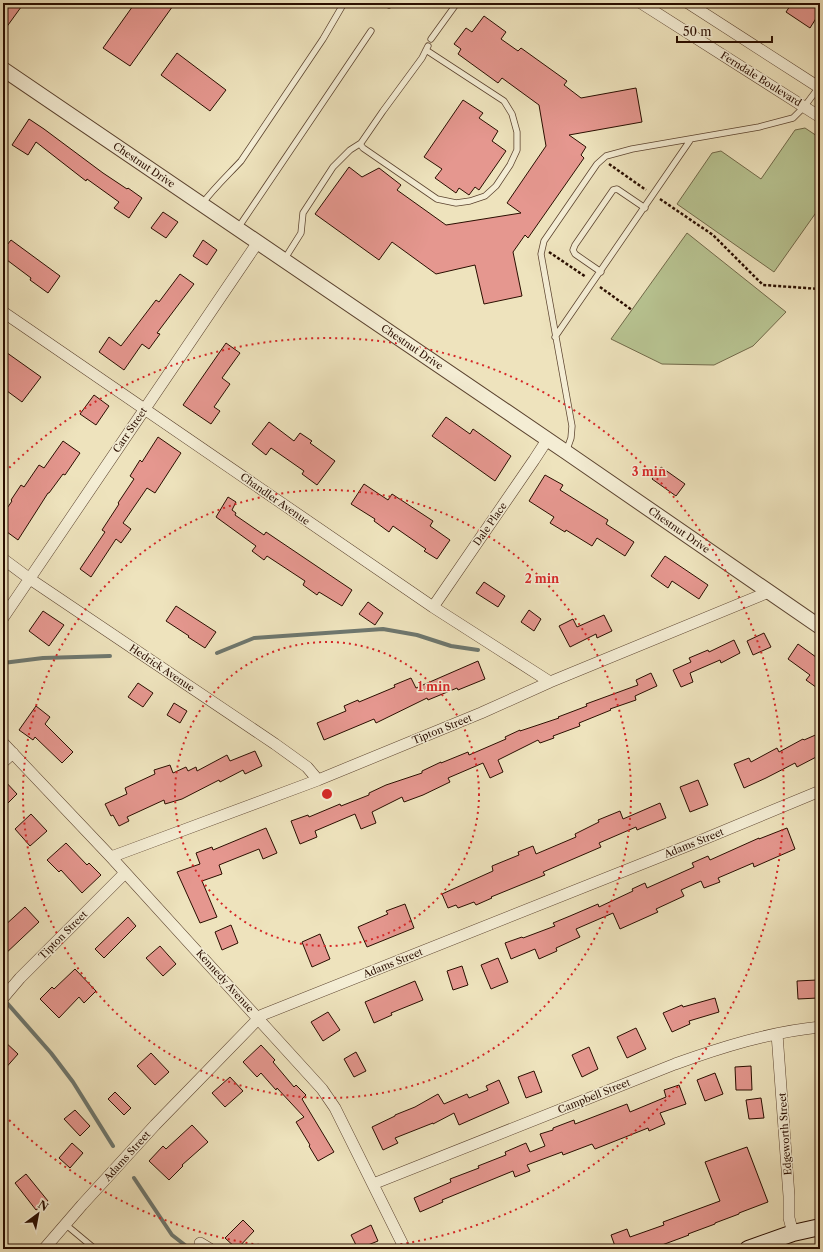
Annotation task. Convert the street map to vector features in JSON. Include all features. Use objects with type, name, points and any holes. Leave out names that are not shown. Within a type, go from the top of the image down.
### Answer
[{"type":"main road","points":[[748,1249],[793,1233],[820,1227]]},
{"type":"street","name":"Ferndale Boulevard","points":[[641,3],[820,117]]},
{"type":"street","points":[[688,3],[819,87]]},
{"type":"street","name":"Chestnut Drive","points":[[3,69],[566,452],[820,627]]},
{"type":"street","name":"Carr Street","points":[[3,618],[258,242]]},
{"type":"street","name":"Chandler Avenue","points":[[3,312],[433,607],[550,682]]},
{"type":"street","name":"Dale Place","points":[[433,607],[547,440]]},
{"type":"street","name":"Hedrick Avenue","points":[[3,559],[30,579],[276,744],[307,767],[318,780]]},
{"type":"street","name":"Tipton Street","points":[[111,857],[318,780],[769,592]]},
{"type":"street","name":"Kennedy Avenue","points":[[3,743],[111,857],[322,1089],[335,1108],[405,1249]]},
{"type":"street","points":[[3,762],[13,753]]},
{"type":"street","name":"Adams Street","points":[[44,1249],[155,1125],[262,1016],[697,842],[820,791]]},
{"type":"street","name":"Tipton Street","points":[[3,998],[20,978],[125,873]]},
{"type":"street","name":"Campbell Street","points":[[373,1184],[675,1064],[721,1048],[799,1029],[820,1027]]},
{"type":"street","name":"Edgeworth Street","points":[[777,1034],[790,1218],[793,1233]]},
{"type":"street","points":[[200,1243],[210,1249]]},
{"type":"lane","points":[[202,204],[218,184],[241,161],[315,51],[344,3]]},
{"type":"lane","points":[[432,39],[457,3]]},
{"type":"lane","points":[[237,228],[371,31]]},
{"type":"lane","points":[[284,260],[301,233],[303,213],[333,167],[350,150],[360,144],[422,58],[427,48],[504,101],[512,114],[517,132],[517,150],[510,165],[496,186],[485,196],[456,204],[437,199],[363,148],[360,144]]},
{"type":"lane","points":[[566,452],[571,438],[572,426],[541,261],[542,247],[544,241],[597,164],[606,156],[759,127],[793,118],[804,107],[819,87]]},
{"type":"lane","points":[[555,337],[654,195],[691,139]]},
{"type":"lane","points":[[601,272],[575,254],[573,250],[575,245],[613,190],[617,189],[645,208]]},
{"type":"lane","points":[[65,1224],[95,1249]]},
{"type":"path","points":[[602,159],[713,235],[763,285],[820,289]]},
{"type":"green space","points":[[805,128],[820,138],[820,207],[774,272],[677,204],[712,153],[721,151],[761,179],[795,130]]},
{"type":"green space","points":[[687,233],[786,312],[753,346],[714,365],[662,364],[611,339]]},
{"type":"building","points":[[3,3],[24,3],[3,32]]},
{"type":"building","points":[[135,3],[175,3],[130,66],[103,48]]},
{"type":"building","points":[[792,3],[815,3],[820,6],[820,12],[810,28],[786,12]]},
{"type":"building","points":[[484,16],[506,32],[501,39],[518,51],[521,48],[567,81],[564,85],[581,98],[636,88],[642,122],[569,135],[586,147],[581,155],[584,158],[528,238],[525,235],[513,252],[522,296],[484,304],[475,265],[436,274],[392,242],[379,260],[315,214],[349,167],[362,177],[379,168],[401,185],[397,190],[446,225],[521,213],[507,203],[546,146],[539,105],[502,78],[498,83],[458,54],[461,49],[454,44],[466,28],[472,32]]},
{"type":"building","points":[[177,53],[226,90],[210,111],[161,75]]},
{"type":"building","points":[[463,100],[483,113],[479,118],[498,131],[492,141],[506,151],[479,190],[475,187],[469,195],[459,188],[456,193],[435,178],[442,169],[424,157]]},
{"type":"building","points":[[29,119],[103,173],[142,198],[129,218],[114,208],[119,202],[87,179],[86,181],[36,142],[28,155],[12,145]]},
{"type":"building","points":[[163,212],[178,222],[166,238],[151,228]]},
{"type":"building","points":[[11,240],[60,276],[48,293],[3,257],[3,250]]},
{"type":"building","points":[[203,240],[217,250],[207,265],[193,256]]},
{"type":"building","points":[[180,274],[194,284],[157,333],[160,334],[149,349],[142,344],[124,370],[99,352],[109,337],[121,346],[156,300],[159,302]]},
{"type":"building","points":[[226,343],[240,353],[222,378],[230,384],[214,407],[220,411],[211,424],[183,405]]},
{"type":"building","points":[[3,350],[41,377],[22,402],[3,388]]},
{"type":"building","points":[[94,395],[109,406],[96,425],[80,414]]},
{"type":"building","points":[[446,417],[470,434],[473,429],[511,456],[495,481],[432,436]]},
{"type":"building","points":[[269,422],[294,441],[300,433],[312,441],[310,443],[335,461],[317,485],[302,474],[304,471],[271,448],[266,455],[252,444]]},
{"type":"building","points":[[158,437],[181,453],[155,493],[147,488],[123,523],[131,529],[121,543],[116,539],[91,577],[80,569],[105,532],[102,530],[134,479],[130,476],[140,460],[142,462]]},
{"type":"building","points":[[63,441],[80,453],[65,475],[63,474],[48,493],[18,540],[3,529],[3,514],[21,485],[24,487],[39,465],[44,468]]},
{"type":"building","points":[[661,467],[685,484],[676,496],[652,479]]},
{"type":"building","points":[[545,475],[563,485],[560,490],[608,520],[606,524],[634,542],[625,556],[597,538],[592,546],[566,530],[565,532],[550,523],[554,517],[529,501]]},
{"type":"building","points":[[364,484],[388,500],[392,494],[433,521],[430,526],[450,540],[437,559],[424,551],[426,549],[393,526],[389,532],[374,521],[375,519],[351,504]]},
{"type":"building","points":[[228,497],[236,502],[232,510],[236,513],[235,515],[264,535],[266,532],[352,590],[342,606],[319,592],[317,595],[303,585],[305,581],[267,556],[264,560],[252,551],[256,546],[216,517]]},
{"type":"building","points":[[665,556],[708,585],[699,599],[672,581],[668,588],[651,576]]},
{"type":"building","points":[[484,582],[505,596],[498,607],[476,593]]},
{"type":"building","points":[[368,602],[383,613],[375,625],[359,614]]},
{"type":"building","points":[[176,606],[216,632],[205,648],[166,621]]},
{"type":"building","points":[[529,610],[541,619],[534,631],[521,622]]},
{"type":"building","points":[[43,611],[64,625],[49,646],[29,631]]},
{"type":"building","points":[[604,615],[612,631],[597,638],[596,634],[570,647],[559,626],[573,619],[577,627]]},
{"type":"building","points":[[764,633],[771,647],[753,655],[747,641]]},
{"type":"building","points":[[734,640],[740,653],[721,663],[720,660],[690,673],[693,682],[681,687],[673,670],[691,662],[689,658],[708,650],[709,652]]},
{"type":"building","points":[[798,644],[820,660],[820,690],[806,680],[810,675],[788,659]]},
{"type":"building","points":[[478,661],[485,679],[458,690],[457,688],[428,700],[427,698],[376,723],[374,719],[324,740],[317,723],[346,711],[344,706],[358,700],[359,702],[395,687],[394,685],[411,678],[416,688]]},
{"type":"building","points":[[651,673],[657,686],[635,696],[636,700],[610,709],[611,710],[579,723],[580,726],[553,736],[554,738],[540,743],[538,740],[498,760],[503,772],[490,778],[483,763],[448,778],[450,782],[423,795],[404,802],[402,797],[372,812],[376,823],[361,829],[355,814],[315,831],[317,837],[300,844],[291,821],[308,815],[309,817],[340,804],[341,806],[369,795],[369,793],[386,785],[422,773],[422,771],[441,762],[468,752],[469,755],[506,739],[505,737],[520,730],[559,718],[558,717],[587,706],[586,704],[638,685],[636,680]]},
{"type":"building","points":[[138,683],[153,693],[143,707],[128,697]]},
{"type":"building","points":[[174,703],[187,711],[180,723],[167,715]]},
{"type":"building","points":[[36,706],[50,717],[45,724],[73,752],[62,763],[35,737],[33,740],[19,730]]},
{"type":"building","points":[[820,733],[820,755],[797,767],[795,763],[744,788],[734,764],[749,758],[751,762],[777,748],[779,752],[803,739],[804,740]]},
{"type":"building","points":[[255,751],[262,766],[245,774],[243,770],[220,782],[219,780],[182,799],[165,804],[164,800],[127,817],[129,821],[119,826],[113,815],[111,816],[105,804],[127,794],[125,788],[155,774],[154,770],[170,765],[173,773],[186,767],[188,771],[196,767],[197,771],[227,755],[230,761]]},
{"type":"building","points":[[3,779],[17,794],[3,808]]},
{"type":"building","points":[[698,780],[708,805],[690,812],[680,787]]},
{"type":"building","points":[[660,803],[666,818],[637,830],[636,827],[599,843],[601,847],[543,872],[545,875],[491,897],[492,898],[476,905],[474,902],[458,908],[456,905],[448,908],[442,894],[493,871],[492,866],[519,855],[518,852],[533,846],[536,854],[576,837],[575,834],[599,822],[598,820],[620,811],[623,819]]},
{"type":"building","points":[[31,814],[47,831],[30,846],[15,829]]},
{"type":"building","points":[[266,828],[277,853],[263,859],[259,849],[219,865],[222,874],[202,881],[217,917],[200,923],[177,872],[200,864],[196,853],[212,847],[213,850]]},
{"type":"building","points":[[787,828],[795,849],[754,867],[753,863],[718,878],[720,882],[704,888],[701,881],[681,890],[684,896],[656,909],[658,912],[620,929],[613,913],[576,929],[580,937],[556,948],[557,951],[539,959],[535,949],[511,959],[505,943],[555,926],[553,923],[598,904],[599,907],[633,891],[632,889],[645,883],[647,888],[694,867],[692,863],[708,856],[710,860],[759,838]]},
{"type":"building","points":[[66,843],[87,865],[89,863],[101,875],[82,893],[61,870],[59,872],[47,860]]},
{"type":"building","points":[[405,904],[414,928],[367,947],[358,927],[388,914],[386,911]]},
{"type":"building","points":[[25,907],[39,922],[3,956],[3,927]]},
{"type":"building","points":[[128,917],[136,926],[104,958],[95,949]]},
{"type":"building","points":[[231,925],[238,943],[222,950],[215,932]]},
{"type":"building","points":[[320,934],[330,959],[312,967],[302,942]]},
{"type":"building","points":[[160,946],[176,964],[163,976],[146,958]]},
{"type":"building","points":[[498,958],[508,982],[491,989],[481,965]]},
{"type":"building","points":[[462,966],[468,985],[453,990],[447,971]]},
{"type":"building","points":[[75,969],[96,991],[84,1003],[79,997],[59,1018],[40,999],[52,987],[54,989]]},
{"type":"building","points":[[817,980],[818,998],[798,999],[797,981]]},
{"type":"building","points":[[415,981],[423,1000],[391,1013],[392,1015],[374,1023],[365,1002]]},
{"type":"building","points":[[715,998],[719,1012],[689,1021],[690,1024],[672,1032],[663,1013],[682,1005],[683,1007]]},
{"type":"building","points":[[328,1012],[340,1030],[323,1041],[311,1022]]},
{"type":"building","points":[[636,1028],[646,1049],[627,1058],[617,1037]]},
{"type":"building","points":[[3,1040],[18,1054],[3,1071]]},
{"type":"building","points":[[261,1045],[275,1060],[273,1062],[294,1087],[296,1085],[306,1095],[302,1099],[334,1152],[318,1161],[296,1122],[304,1117],[261,1073],[257,1077],[243,1062]]},
{"type":"building","points":[[589,1047],[598,1069],[582,1077],[572,1055]]},
{"type":"building","points":[[356,1052],[366,1071],[354,1077],[344,1059]]},
{"type":"building","points":[[151,1053],[169,1072],[155,1085],[137,1066]]},
{"type":"building","points":[[751,1066],[752,1090],[736,1090],[735,1067]]},
{"type":"building","points":[[534,1071],[542,1092],[526,1098],[518,1077]]},
{"type":"building","points":[[715,1073],[723,1094],[705,1101],[697,1080]]},
{"type":"building","points":[[230,1077],[243,1091],[225,1107],[212,1093]]},
{"type":"building","points":[[499,1080],[509,1103],[459,1125],[454,1113],[433,1124],[395,1138],[398,1143],[383,1150],[372,1127],[415,1107],[438,1094],[444,1104],[467,1094],[469,1098],[488,1090],[486,1086]]},
{"type":"building","points":[[679,1085],[686,1104],[660,1113],[665,1124],[649,1131],[648,1128],[595,1149],[592,1144],[563,1155],[562,1152],[527,1165],[530,1171],[515,1177],[513,1171],[442,1200],[443,1202],[420,1212],[414,1198],[451,1182],[450,1179],[479,1168],[478,1166],[506,1155],[505,1152],[526,1143],[530,1152],[545,1146],[540,1134],[553,1130],[553,1128],[574,1120],[575,1124],[627,1104],[630,1112],[666,1097],[664,1090]]},
{"type":"building","points":[[115,1092],[131,1108],[124,1115],[108,1099]]},
{"type":"building","points":[[761,1098],[764,1118],[749,1119],[746,1100]]},
{"type":"building","points":[[75,1110],[90,1126],[80,1136],[64,1119]]},
{"type":"building","points":[[192,1125],[208,1142],[182,1165],[183,1166],[169,1180],[149,1161],[163,1146],[166,1149]]},
{"type":"building","points":[[72,1143],[83,1153],[70,1168],[59,1158]]},
{"type":"building","points":[[747,1147],[768,1202],[662,1245],[663,1249],[616,1249],[611,1235],[627,1229],[630,1237],[664,1225],[663,1222],[720,1201],[705,1162]]},
{"type":"building","points":[[26,1174],[48,1201],[36,1210],[15,1183]]},
{"type":"building","points":[[243,1220],[254,1231],[237,1249],[225,1238]]},
{"type":"building","points":[[371,1225],[378,1241],[358,1249],[351,1235]]},
{"type":"waterway","points":[[217,653],[254,638],[383,629],[417,635],[451,646],[478,650]]},
{"type":"waterway","points":[[3,663],[43,658],[110,656]]},
{"type":"waterway","points":[[7,1003],[51,1053],[73,1082],[113,1146]]},
{"type":"waterway","points":[[134,1178],[172,1235],[190,1249]]}]
